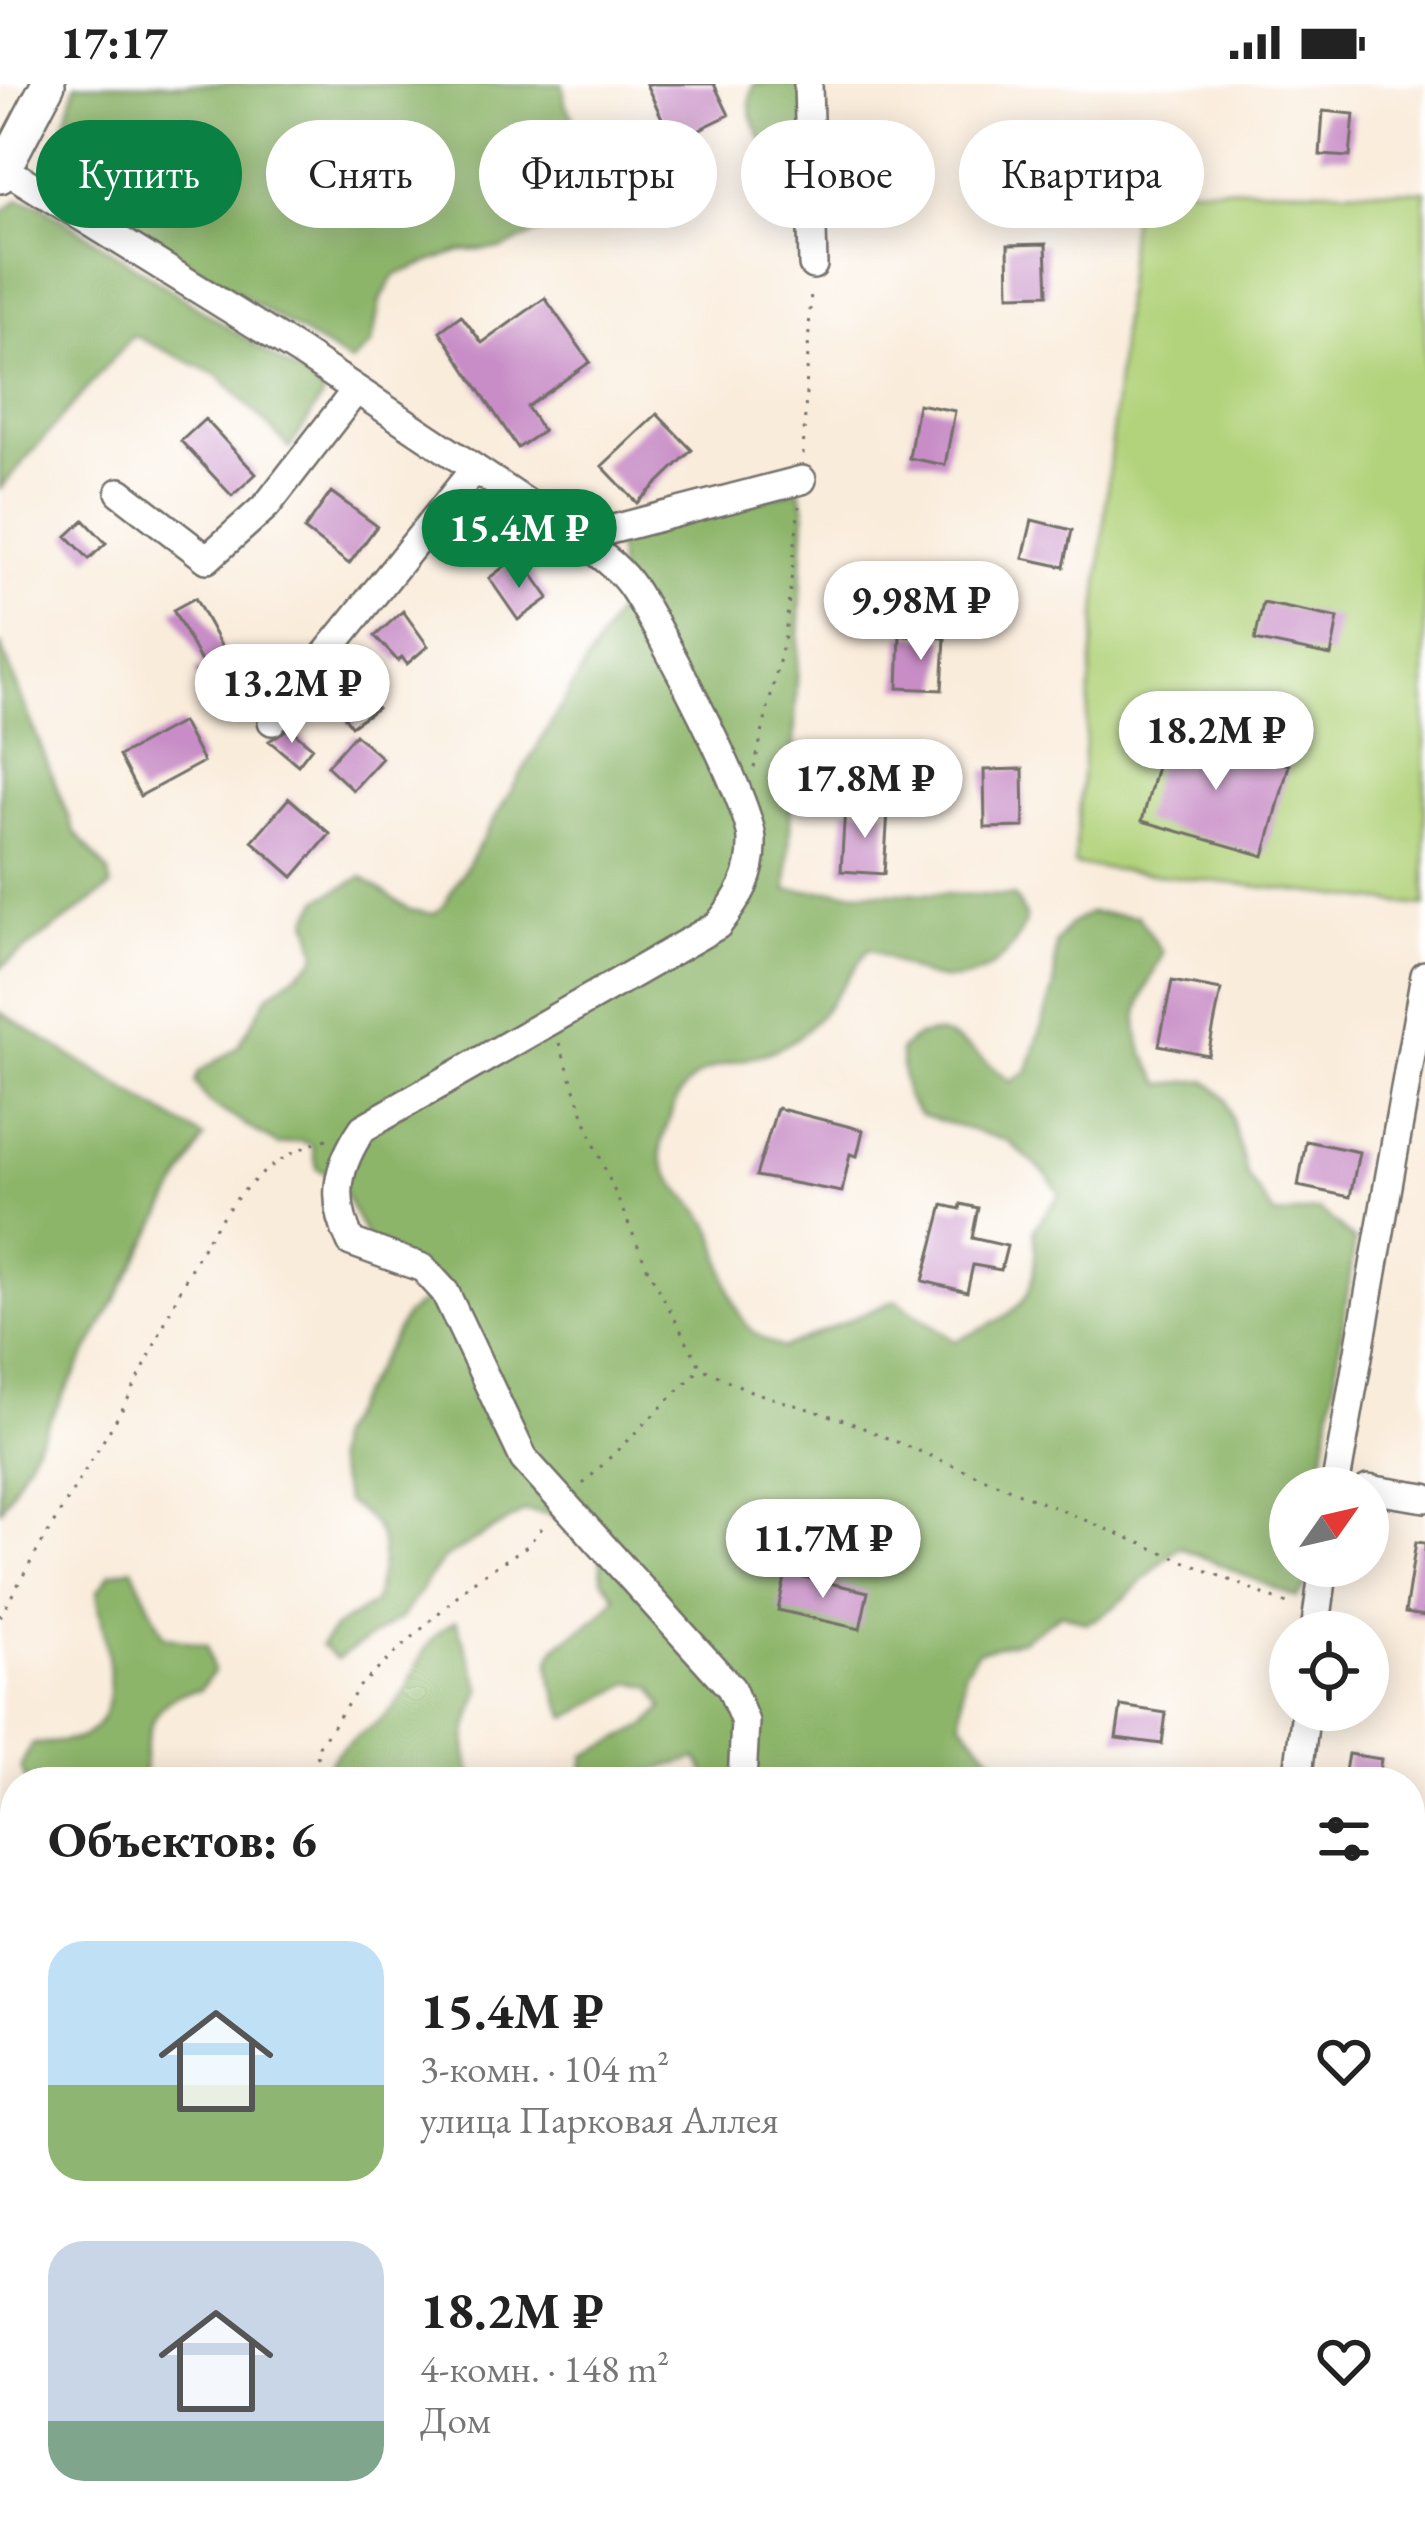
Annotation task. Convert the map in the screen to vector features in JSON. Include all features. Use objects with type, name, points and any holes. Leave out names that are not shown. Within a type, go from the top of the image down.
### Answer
[{"type":"main road","points":[[2,170],[48,84]]},
{"type":"street","points":[[808,84],[813,265]]},
{"type":"street","points":[[2,170],[356,390],[578,538],[621,573],[646,610],[741,802],[753,838],[746,887],[718,925],[553,1024],[364,1128],[344,1156],[337,1192],[339,1216],[351,1242],[422,1268],[445,1292],[524,1459],[731,1688],[745,1722],[743,1767]]},
{"type":"street","points":[[120,492],[207,559],[267,506],[356,390]]},
{"type":"street","points":[[272,721],[473,471]]},
{"type":"street","points":[[578,538],[802,480]]},
{"type":"street","points":[[1354,1467],[1425,975]]},
{"type":"street","points":[[1389,1493],[1425,1498]]},
{"type":"street","points":[[1299,1767],[1303,1731]]},
{"type":"path","points":[[754,768],[785,636],[802,480],[813,265]]},
{"type":"path","points":[[553,1024],[592,1141],[647,1267],[701,1368],[754,1392],[844,1420],[1286,1611]]},
{"type":"path","points":[[0,1617],[71,1486],[119,1415],[224,1212],[270,1166],[304,1146],[364,1128]]},
{"type":"path","points":[[316,1767],[319,1746],[360,1686],[472,1582],[527,1546],[563,1504],[701,1368]]},
{"type":"green space","points":[[76,84],[563,84],[565,104],[575,120],[479,120],[479,228],[544,228],[502,249],[460,251],[395,275],[380,301],[372,344],[351,363],[132,228],[242,228],[242,120],[66,120]]},
{"type":"green space","points":[[754,84],[823,84],[822,120],[754,120]]},
{"type":"green space","points":[[1204,187],[1425,191],[1425,906],[1074,865],[1130,228],[1204,228]]},
{"type":"green space","points":[[19,199],[36,203],[36,228],[77,228],[316,385],[323,396],[290,448],[219,376],[133,335],[0,489],[0,213]]},
{"type":"green space","points":[[782,228],[806,228],[797,236]]},
{"type":"green space","points":[[800,490],[805,509],[787,890],[1014,896],[1026,916],[1004,956],[963,978],[923,975],[869,949],[803,1033],[773,1050],[703,1073],[678,1098],[661,1155],[671,1178],[711,1227],[729,1290],[752,1330],[783,1348],[896,1300],[955,1341],[995,1322],[1021,1302],[1034,1274],[1034,1229],[1060,1194],[1046,1174],[1008,1141],[920,1115],[906,1096],[900,1051],[928,1033],[942,1034],[970,1049],[1011,1082],[1028,1070],[1054,987],[1056,943],[1069,925],[1089,913],[1138,916],[1163,953],[1137,1019],[1142,1048],[1162,1084],[1206,1080],[1226,1099],[1247,1175],[1275,1216],[1320,1210],[1355,1241],[1322,1467],[1269,1467],[1269,1586],[1180,1547],[1100,1617],[1086,1623],[1062,1613],[1022,1640],[978,1651],[964,1672],[961,1721],[1000,1767],[702,1767],[697,1758],[666,1767],[584,1767],[585,1756],[649,1724],[663,1707],[652,1687],[632,1682],[567,1718],[550,1669],[552,1655],[616,1596],[602,1579],[600,1555],[587,1535],[549,1514],[525,1511],[443,1559],[401,1618],[337,1659],[321,1646],[334,1628],[374,1603],[382,1557],[379,1533],[372,1522],[346,1502],[333,1459],[335,1437],[406,1315],[445,1284],[367,1238],[337,1180],[317,1168],[312,1145],[301,1141],[278,1145],[208,1102],[195,1082],[199,1072],[238,1047],[268,995],[314,960],[317,951],[308,919],[320,899],[362,877],[410,910],[434,914],[443,906],[622,603],[616,536]]},
{"type":"green space","points":[[0,643],[74,831],[109,873],[111,887],[0,968]]},
{"type":"green space","points":[[0,1012],[204,1138],[0,1511]]},
{"type":"green space","points":[[132,1568],[164,1636],[207,1645],[213,1672],[200,1690],[183,1693],[160,1709],[148,1735],[145,1767],[21,1767],[32,1744],[79,1738],[95,1728],[104,1713],[109,1673],[97,1592],[110,1574]]},
{"type":"green space","points":[[1272,1587],[1306,1587],[1297,1598]]},
{"type":"green space","points":[[456,1621],[481,1689],[469,1723],[469,1767],[328,1767],[342,1748],[392,1709],[443,1629]]},
{"type":"building","points":[[646,84],[714,84],[729,115],[717,121],[663,120]]},
{"type":"building","points":[[1323,111],[1354,114],[1350,157],[1320,155]]},
{"type":"building","points":[[1046,244],[1048,294],[1009,295],[1008,245]]},
{"type":"building","points":[[545,298],[590,362],[527,407],[543,431],[518,448],[440,331],[461,315],[482,343]]},
{"type":"building","points":[[918,404],[955,411],[945,465],[909,458]]},
{"type":"building","points":[[657,414],[692,450],[637,503],[602,466]]},
{"type":"building","points":[[205,419],[256,474],[232,496],[181,441]]},
{"type":"building","points":[[331,492],[377,526],[349,564],[304,530]]},
{"type":"building","points":[[84,520],[106,543],[89,559],[67,536]]},
{"type":"building","points":[[1032,520],[1072,530],[1064,567],[1023,558]]},
{"type":"building","points":[[509,563],[520,578],[530,571],[549,598],[518,620],[489,578]]},
{"type":"building","points":[[195,598],[226,655],[234,651],[244,669],[205,690],[195,672],[204,667],[173,610]]},
{"type":"building","points":[[1263,603],[1338,618],[1331,656],[1255,640]]},
{"type":"building","points":[[403,611],[428,646],[407,664],[402,657],[398,661],[375,636]]},
{"type":"building","points":[[900,635],[945,638],[942,690],[898,688]]},
{"type":"building","points":[[358,680],[377,708],[351,726],[332,698]]},
{"type":"building","points":[[182,722],[203,762],[140,796],[119,756]]},
{"type":"building","points":[[289,728],[312,747],[298,765],[269,741]]},
{"type":"building","points":[[1167,730],[1289,765],[1264,856],[1142,821]]},
{"type":"building","points":[[355,734],[382,758],[353,790],[327,766]]},
{"type":"building","points":[[1023,769],[1024,827],[985,828],[984,770]]},
{"type":"building","points":[[289,798],[330,834],[293,877],[252,841]]},
{"type":"building","points":[[845,808],[888,810],[884,874],[841,871]]},
{"type":"building","points":[[1172,981],[1221,990],[1208,1055],[1159,1045]]},
{"type":"building","points":[[777,1108],[863,1130],[857,1156],[850,1154],[842,1192],[756,1176]]},
{"type":"building","points":[[1306,1141],[1359,1152],[1350,1197],[1298,1186]]},
{"type":"building","points":[[961,1204],[978,1208],[972,1238],[1007,1246],[1001,1270],[973,1265],[967,1292],[923,1281],[943,1205],[960,1209]]},
{"type":"building","points":[[1416,1542],[1425,1543],[1425,1616],[1405,1613]]},
{"type":"building","points":[[786,1573],[868,1592],[860,1629],[778,1610]]},
{"type":"building","points":[[1121,1706],[1166,1713],[1162,1744],[1116,1738]]},
{"type":"building","points":[[1348,1754],[1381,1759],[1380,1767],[1346,1767]]}]
